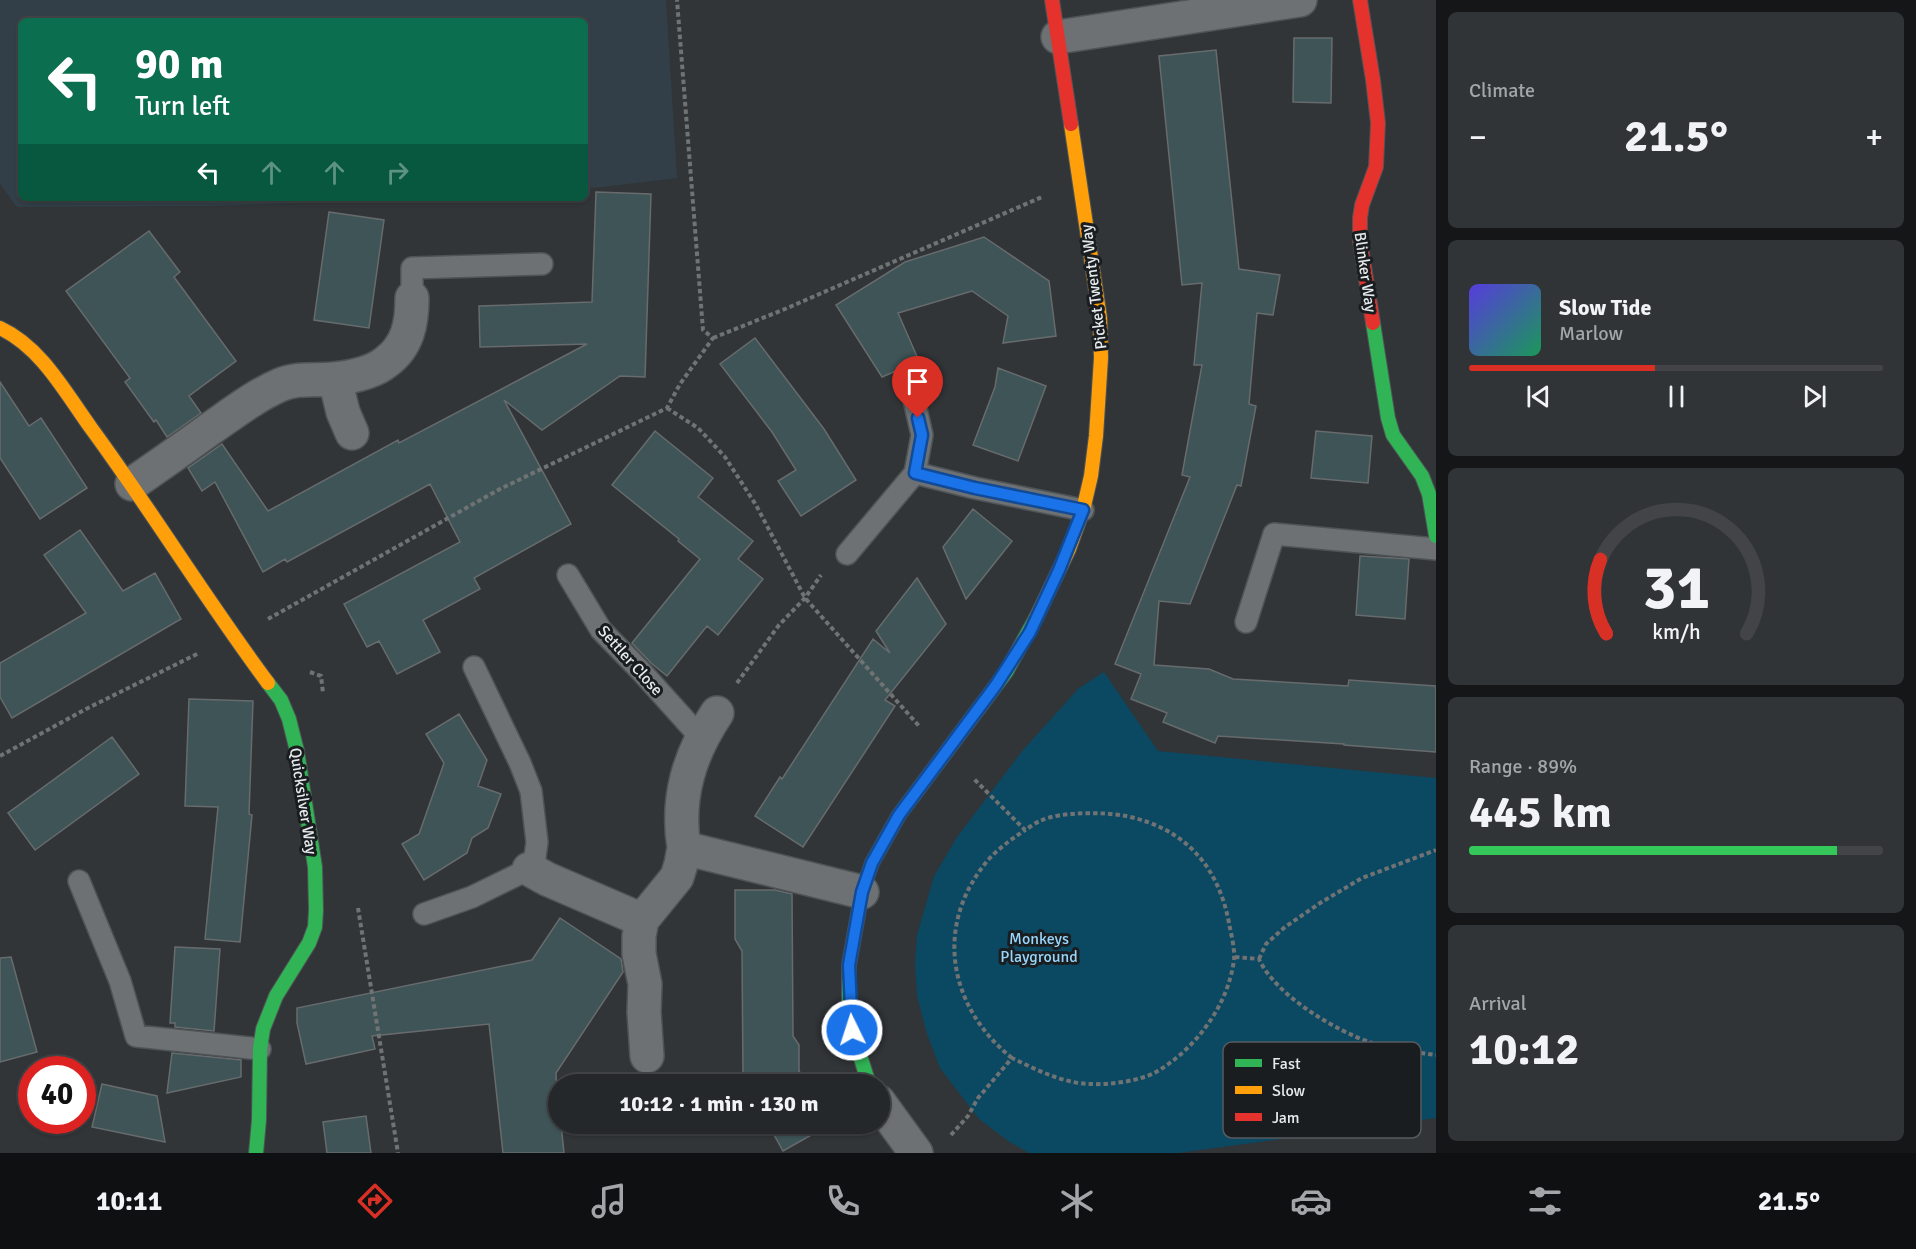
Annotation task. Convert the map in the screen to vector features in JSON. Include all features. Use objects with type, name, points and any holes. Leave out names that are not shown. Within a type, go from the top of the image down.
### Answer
[{"type":"street","name":"Picket Twenty Way","points":[[866,1074],[852,1030],[849,965],[862,892],[872,863],[899,815],[1000,680],[1030,632],[1059,570],[1083,510],[1091,476],[1101,357],[1100,318],[1052,0]]},
{"type":"street","points":[[1058,37],[1300,0]]},
{"type":"street","name":"Blinker Way","points":[[1360,0],[1378,136],[1374,175],[1359,221],[1360,241],[1388,418],[1393,435],[1422,476],[1429,494],[1436,536]]},
{"type":"street","points":[[132,484],[264,393],[292,381],[335,379],[369,371],[383,365],[393,357],[406,338],[412,315],[412,298]]},
{"type":"street","name":"Quicksilver Way","points":[[0,328],[15,335],[46,366],[132,484],[234,637],[281,700],[290,719],[315,867],[315,927],[309,943],[276,996],[263,1029],[260,1048],[256,1153]]},
{"type":"street","points":[[335,379],[343,412],[352,433]]},
{"type":"street","points":[[647,1056],[645,984],[639,954],[642,920],[676,877],[681,864],[684,848],[681,812],[683,787],[709,726]]},
{"type":"street","points":[[684,848],[862,892]]},
{"type":"street","points":[[529,869],[642,920]]},
{"type":"street","points":[[890,1112],[929,1147]]},
{"type":"lane","points":[[412,298],[412,268],[542,264]]},
{"type":"lane","points":[[847,554],[915,473],[922,435],[914,400]]},
{"type":"lane","points":[[915,473],[1083,510]]},
{"type":"lane","points":[[1245,622],[1274,534],[1436,549]]},
{"type":"lane","name":"Settler Close","points":[[568,575],[601,630],[646,676],[709,726]]},
{"type":"lane","points":[[424,914],[472,897],[529,869],[535,857],[537,842],[531,791],[474,667]]},
{"type":"lane","points":[[79,882],[120,981],[136,1036],[260,1048]]},
{"type":"path","points":[[677,0],[703,330],[713,338]]},
{"type":"path","points":[[0,756],[87,709],[258,625],[500,489],[667,408],[680,384],[713,338],[1041,197],[1081,190]]},
{"type":"path","points":[[709,726],[751,662],[779,625],[805,598],[822,574],[847,554]]},
{"type":"path","points":[[1025,830],[1003,846],[975,879],[963,900],[956,921],[954,948],[957,974],[975,1019],[999,1047],[1012,1058],[1068,1081],[1088,1084],[1132,1080],[1155,1073],[1192,1044],[1206,1027],[1228,987],[1235,957],[1259,959]]},
{"type":"path","points":[[1371,1042],[1331,1023],[1290,996],[1264,970],[1259,959],[1266,944],[1285,927],[1320,903],[1362,878],[1436,850]]},
{"type":"path","points":[[1421,1053],[1436,1055]]},
{"type":"path","points":[[929,1147],[953,1134],[968,1116],[978,1098],[1012,1058]]},
{"type":"shaded area","points":[[0,0],[666,0],[677,178],[588,189],[588,18],[18,18],[18,201],[370,201],[204,206],[17,207],[0,184]]},
{"type":"green space","name":"Monkeys Playground","points":[[1104,672],[1158,751],[1436,778],[1436,1118],[1421,1120],[1421,1042],[1223,1042],[1223,1138],[1289,1138],[1178,1153],[1029,1153],[1008,1141],[979,1119],[940,1068],[927,1034],[917,996],[915,963],[917,935],[934,876],[957,837],[1023,750],[1079,688]]},
{"type":"building","points":[[1294,38],[1332,38],[1331,103],[1293,102]]},
{"type":"building","points":[[1216,50],[1239,269],[1280,275],[1273,315],[1257,313],[1249,404],[1256,406],[1241,486],[1237,485],[1190,604],[1159,601],[1154,665],[1209,669],[1233,679],[1348,686],[1349,680],[1436,686],[1436,752],[1218,736],[1215,743],[1163,722],[1167,713],[1131,699],[1141,674],[1115,664],[1190,477],[1182,475],[1202,365],[1194,365],[1202,283],[1182,285],[1159,56]]},
{"type":"building","points":[[596,192],[651,194],[645,377],[620,376],[542,430],[504,400],[571,524],[474,578],[480,589],[423,620],[440,652],[397,674],[379,641],[367,647],[344,604],[460,542],[430,484],[287,562],[285,559],[263,572],[215,482],[202,491],[188,468],[222,444],[268,511],[398,440],[399,443],[587,344],[480,347],[479,306],[592,302]]},
{"type":"building","points":[[329,212],[384,220],[369,328],[314,320]]},
{"type":"building","points":[[149,231],[180,272],[174,277],[236,361],[189,396],[201,413],[167,437],[125,382],[130,378],[66,291]]},
{"type":"building","points":[[984,237],[1049,281],[1056,336],[1003,343],[1008,316],[972,291],[898,313],[919,361],[882,377],[836,305],[905,262]]},
{"type":"building","points":[[755,338],[824,429],[856,480],[801,516],[778,481],[796,470],[772,432],[720,364]]},
{"type":"building","points":[[998,368],[1046,386],[1018,461],[973,445],[995,387]]},
{"type":"building","points":[[0,382],[29,426],[41,418],[87,488],[40,519],[0,458]]},
{"type":"building","points":[[655,431],[713,478],[698,497],[753,541],[738,559],[763,579],[718,635],[707,626],[667,676],[632,643],[700,559],[612,485]]},
{"type":"building","points":[[1316,431],[1372,436],[1368,483],[1311,478]]},
{"type":"building","points":[[973,509],[1012,541],[966,599],[943,547]]},
{"type":"building","points":[[80,530],[123,591],[155,573],[181,619],[12,718],[0,697],[0,663],[86,613],[44,555]]},
{"type":"building","points":[[1360,556],[1409,559],[1405,619],[1356,615]]},
{"type":"building","points":[[917,578],[946,624],[885,700],[895,706],[803,847],[755,816],[780,777],[782,779],[873,639],[890,653],[876,631]]},
{"type":"building","points":[[189,699],[253,701],[249,814],[252,815],[240,942],[205,939],[218,807],[185,806]]},
{"type":"building","points":[[459,714],[487,760],[478,786],[501,794],[488,828],[472,838],[467,853],[424,880],[402,844],[419,834],[444,763],[426,734]]},
{"type":"building","points":[[112,737],[139,774],[35,850],[8,813]]},
{"type":"building","points":[[735,890],[775,890],[792,894],[793,1036],[799,1045],[801,1074],[743,1074],[742,951],[735,939]]},
{"type":"building","points":[[560,918],[621,959],[623,972],[556,1074],[548,1074],[548,1134],[562,1134],[564,1153],[503,1153],[489,1024],[372,1036],[375,1049],[306,1064],[297,1023],[297,1008],[532,960]]},
{"type":"building","points":[[175,947],[220,949],[214,1031],[175,1027],[175,1023],[170,1023]]},
{"type":"building","points":[[11,957],[37,1052],[0,1062],[0,958]]},
{"type":"building","points":[[172,1053],[241,1060],[241,1077],[167,1093]]},
{"type":"building","points":[[102,1084],[157,1096],[165,1142],[96,1128],[96,1110]]},
{"type":"building","points":[[366,1116],[371,1153],[327,1153],[323,1122]]},
{"type":"building","points":[[774,1134],[813,1134],[783,1151]]},
{"type":"traffic: fast","points":[[1373,323],[1388,418],[1393,435],[1422,476],[1429,494],[1436,536]]},
{"type":"traffic: fast","points":[[866,1074],[852,1030],[849,965],[862,892],[872,863],[899,815],[1006,672],[1036,618]]},
{"type":"traffic: fast","points":[[256,1153],[260,1049],[263,1029],[276,996],[309,943],[315,927],[316,910],[315,867],[297,751],[289,719],[281,700],[268,683]]},
{"type":"traffic: slow","points":[[1036,618],[1069,549],[1083,510],[1091,476],[1096,436],[1101,358],[1100,318],[1071,124]]},
{"type":"traffic: slow","points":[[0,328],[15,336],[40,358],[62,386],[268,683]]},
{"type":"traffic: jam","points":[[1052,0],[1071,124]]},
{"type":"traffic: jam","points":[[1360,0],[1378,123],[1376,167],[1362,205],[1360,218],[1360,241],[1373,323]]},
{"type":"route","points":[[852,1030],[849,965],[862,892],[872,863],[899,815],[996,685],[1030,632],[1069,549],[1083,510],[915,473],[922,435],[918,418]]}]
